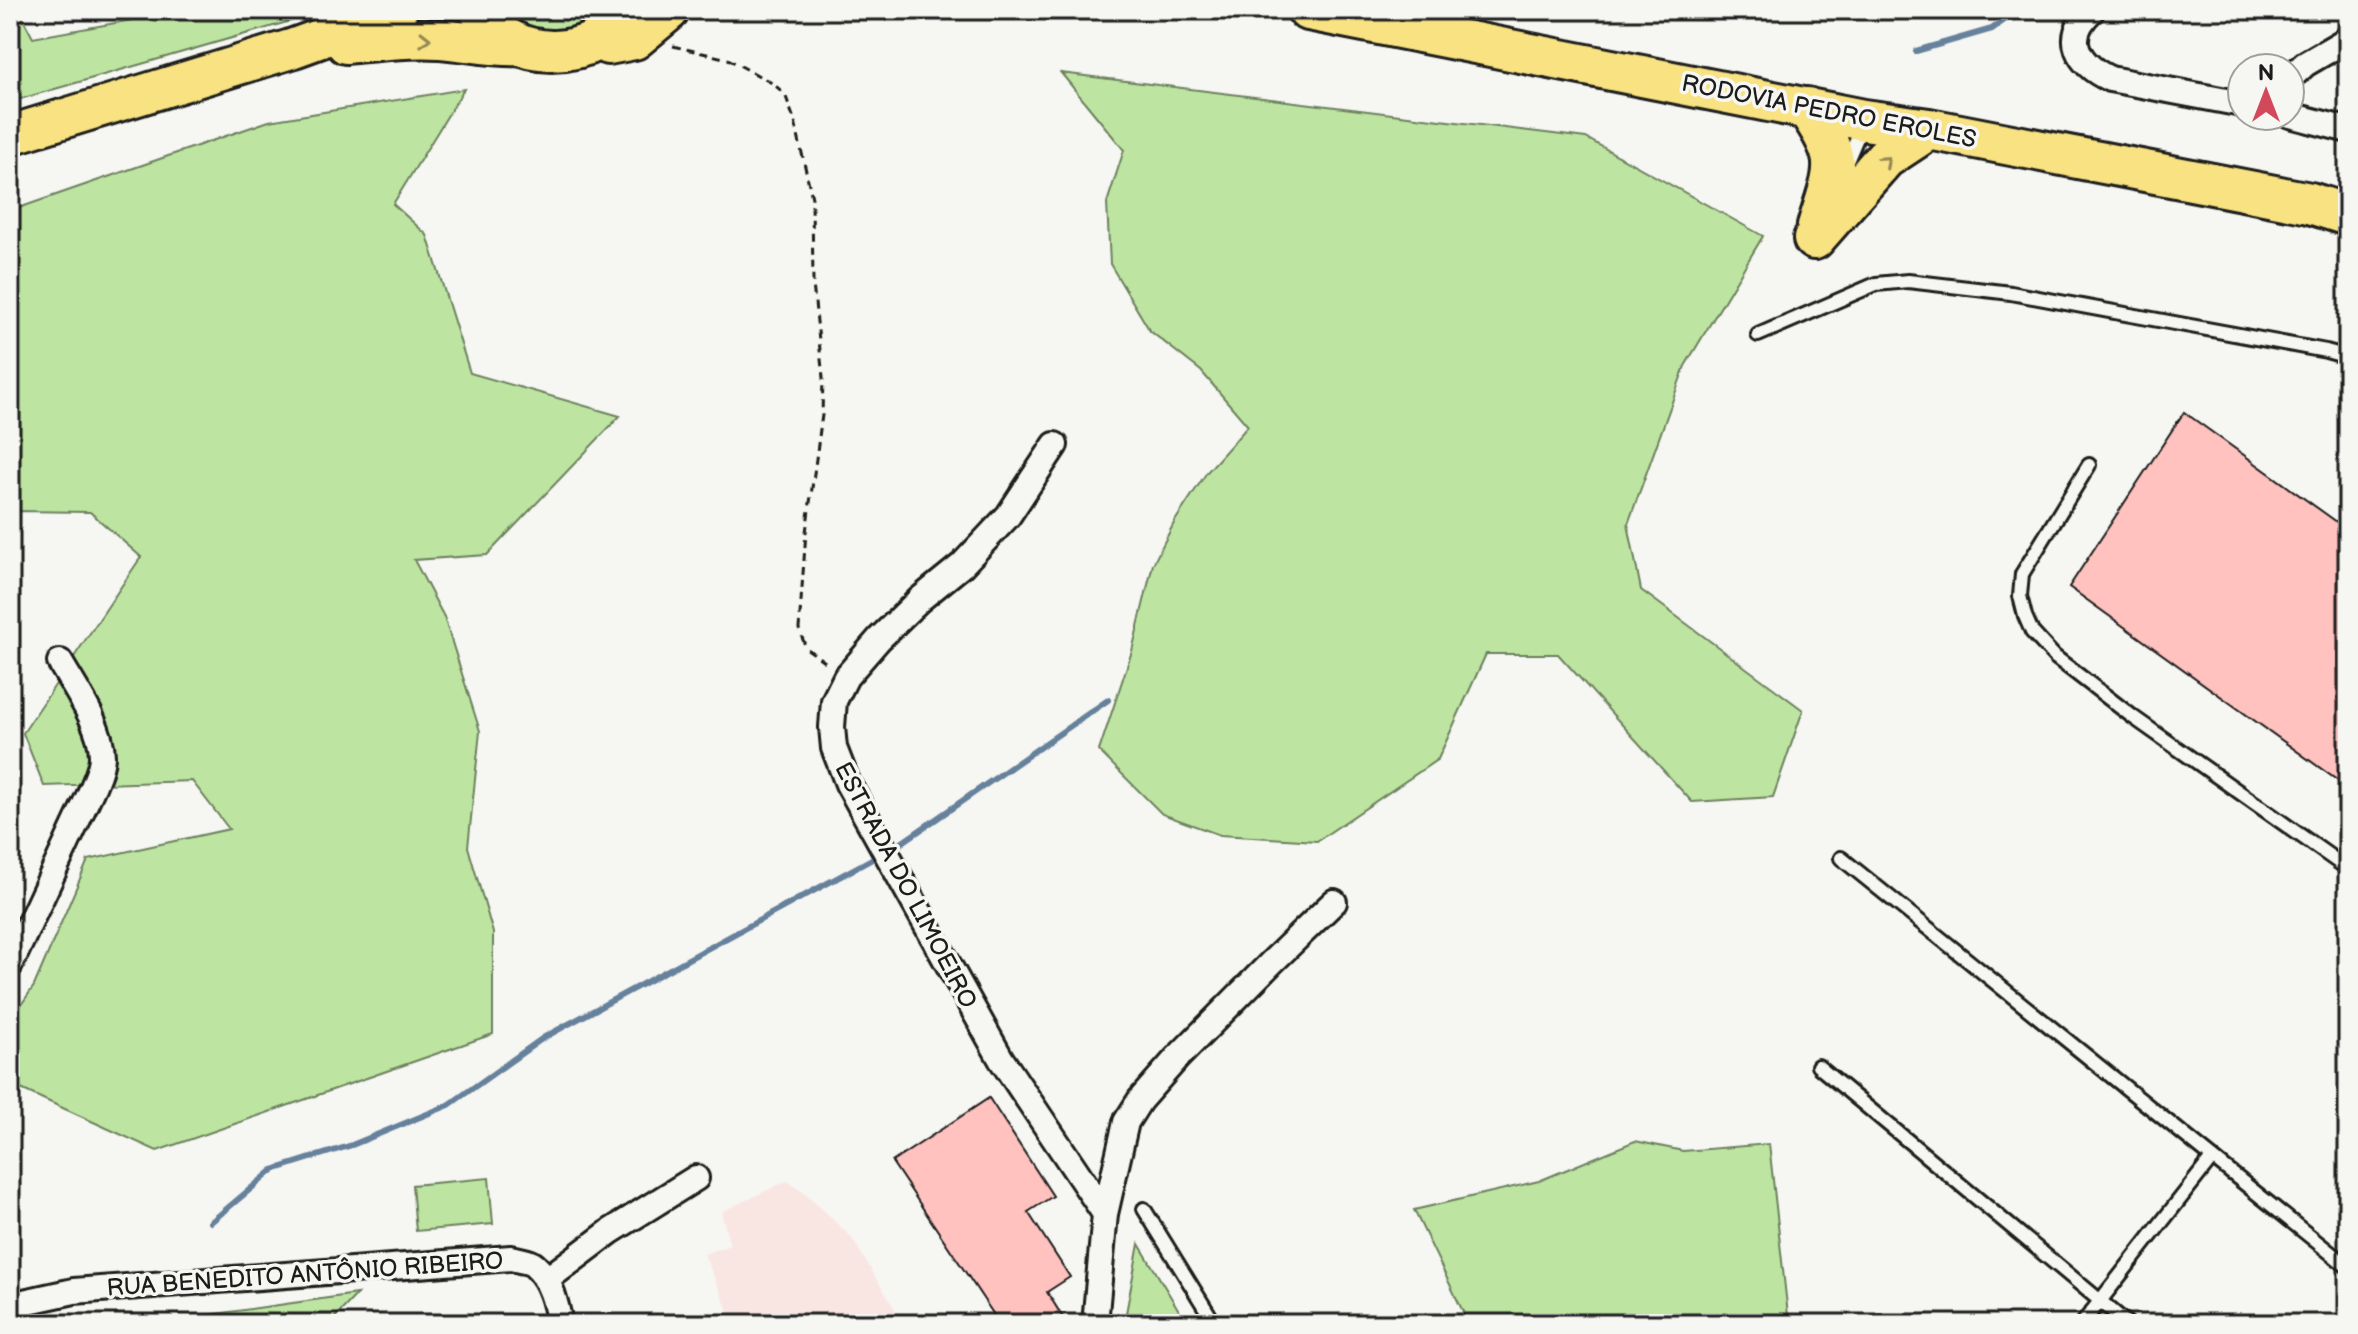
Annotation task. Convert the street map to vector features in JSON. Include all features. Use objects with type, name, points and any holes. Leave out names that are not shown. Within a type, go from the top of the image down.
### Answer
[{"type":"highway","points":[[480,10],[501,34],[522,46],[551,52],[580,49],[669,10]]},
{"type":"highway","name":"RODOVIA PEDRO EROLES","points":[[1308,10],[1864,120],[1929,129],[2310,203],[2348,215]]},
{"type":"highway","name":"RODOVIA PEDRO EROLES","points":[[1404,10],[2313,183],[2348,195]]},
{"type":"highway","points":[[1807,108],[1826,136],[1834,156],[1834,176],[1814,239]]},
{"type":"highway","points":[[1814,239],[1885,158],[1929,129]]},
{"type":"main road","points":[[10,135],[291,49],[398,10]]},
{"type":"main road","points":[[291,49],[405,38],[522,46]]},
{"type":"street","points":[[2092,10],[2083,18],[2076,34],[2081,60],[2095,72],[2110,79],[2226,101]]},
{"type":"street","points":[[2306,63],[2348,39]]},
{"type":"street","points":[[2306,119],[2348,130]]},
{"type":"street","name":"ESTRADA DO LIMOEIRO","points":[[1055,445],[1008,516],[962,565],[919,600],[879,639],[846,677],[834,701],[832,727],[834,748],[848,784],[1001,1059],[1105,1214]]},
{"type":"street","points":[[10,965],[93,787],[102,760],[101,747],[91,720],[60,662]]},
{"type":"street","points":[[1095,1324],[1105,1214],[1126,1122],[1140,1100],[1177,1058],[1334,902]]},
{"type":"street","points":[[560,1324],[546,1280],[611,1231],[696,1178]]},
{"type":"street","name":"RUA BENEDITO ANTÔNIO RIBEIRO","points":[[10,1305],[74,1291],[511,1258],[534,1264],[546,1280]]},
{"type":"lane","points":[[1814,239],[1864,120]]},
{"type":"lane","points":[[1758,335],[1876,284],[1908,281],[2011,293],[2348,357]]},
{"type":"lane","points":[[2089,465],[2022,574],[2020,596],[2032,632],[2055,657],[2133,717],[2348,869]]},
{"type":"lane","points":[[1841,858],[2348,1267]]},
{"type":"lane","points":[[1818,1066],[2128,1324]]},
{"type":"lane","points":[[2082,1324],[2212,1158]]},
{"type":"lane","points":[[1144,1209],[1215,1324]]},
{"type":"path","points":[[632,24],[746,67],[785,94],[795,122],[812,198],[813,284],[823,378],[822,415],[806,532],[799,629],[806,648],[846,677]]},
{"type":"shaded area","points":[[787,1181],[806,1194],[851,1237],[904,1324],[733,1322],[704,1254],[730,1245],[721,1212]]},
{"type":"green space","points":[[187,10],[320,10],[10,102],[10,15],[23,19],[33,38]]},
{"type":"green space","points":[[500,10],[612,10],[572,35],[525,30]]},
{"type":"green space","points":[[1061,73],[1586,138],[1763,236],[1685,366],[1628,524],[1641,590],[1803,710],[1773,797],[1692,802],[1558,654],[1486,654],[1438,759],[1317,841],[1220,835],[1162,814],[1099,751],[1132,651],[1153,564],[1175,521],[1207,472],[1248,426],[1201,371],[1150,331],[1110,264],[1107,203],[1124,150]]},
{"type":"green space","points":[[464,89],[393,204],[427,235],[470,373],[620,416],[487,555],[414,560],[444,617],[480,731],[468,847],[493,933],[493,1034],[157,1151],[10,1084],[10,1021],[34,986],[88,860],[229,829],[192,781],[44,786],[23,733],[141,557],[90,512],[16,511],[10,516],[10,211],[269,121]]},
{"type":"green space","points":[[1635,1141],[1683,1151],[1769,1144],[1789,1324],[1469,1324],[1414,1210],[1539,1181]]},
{"type":"green space","points":[[489,1178],[493,1224],[416,1231],[412,1185]]},
{"type":"green space","points":[[1139,1244],[1187,1324],[1124,1324]]},
{"type":"green space","points":[[357,1294],[329,1324],[145,1324]]},
{"type":"building","points":[[2184,412],[2348,530],[2348,788],[2069,587]]},
{"type":"building","points":[[989,1098],[1053,1196],[1028,1212],[1070,1277],[1047,1292],[1067,1324],[1000,1324],[892,1162]]},
{"type":"waterway","points":[[1916,51],[1992,29],[2018,10]]},
{"type":"waterway","points":[[900,844],[1108,700]]},
{"type":"waterway","points":[[211,1222],[273,1170],[352,1145],[449,1105],[543,1038],[872,859]]}]
